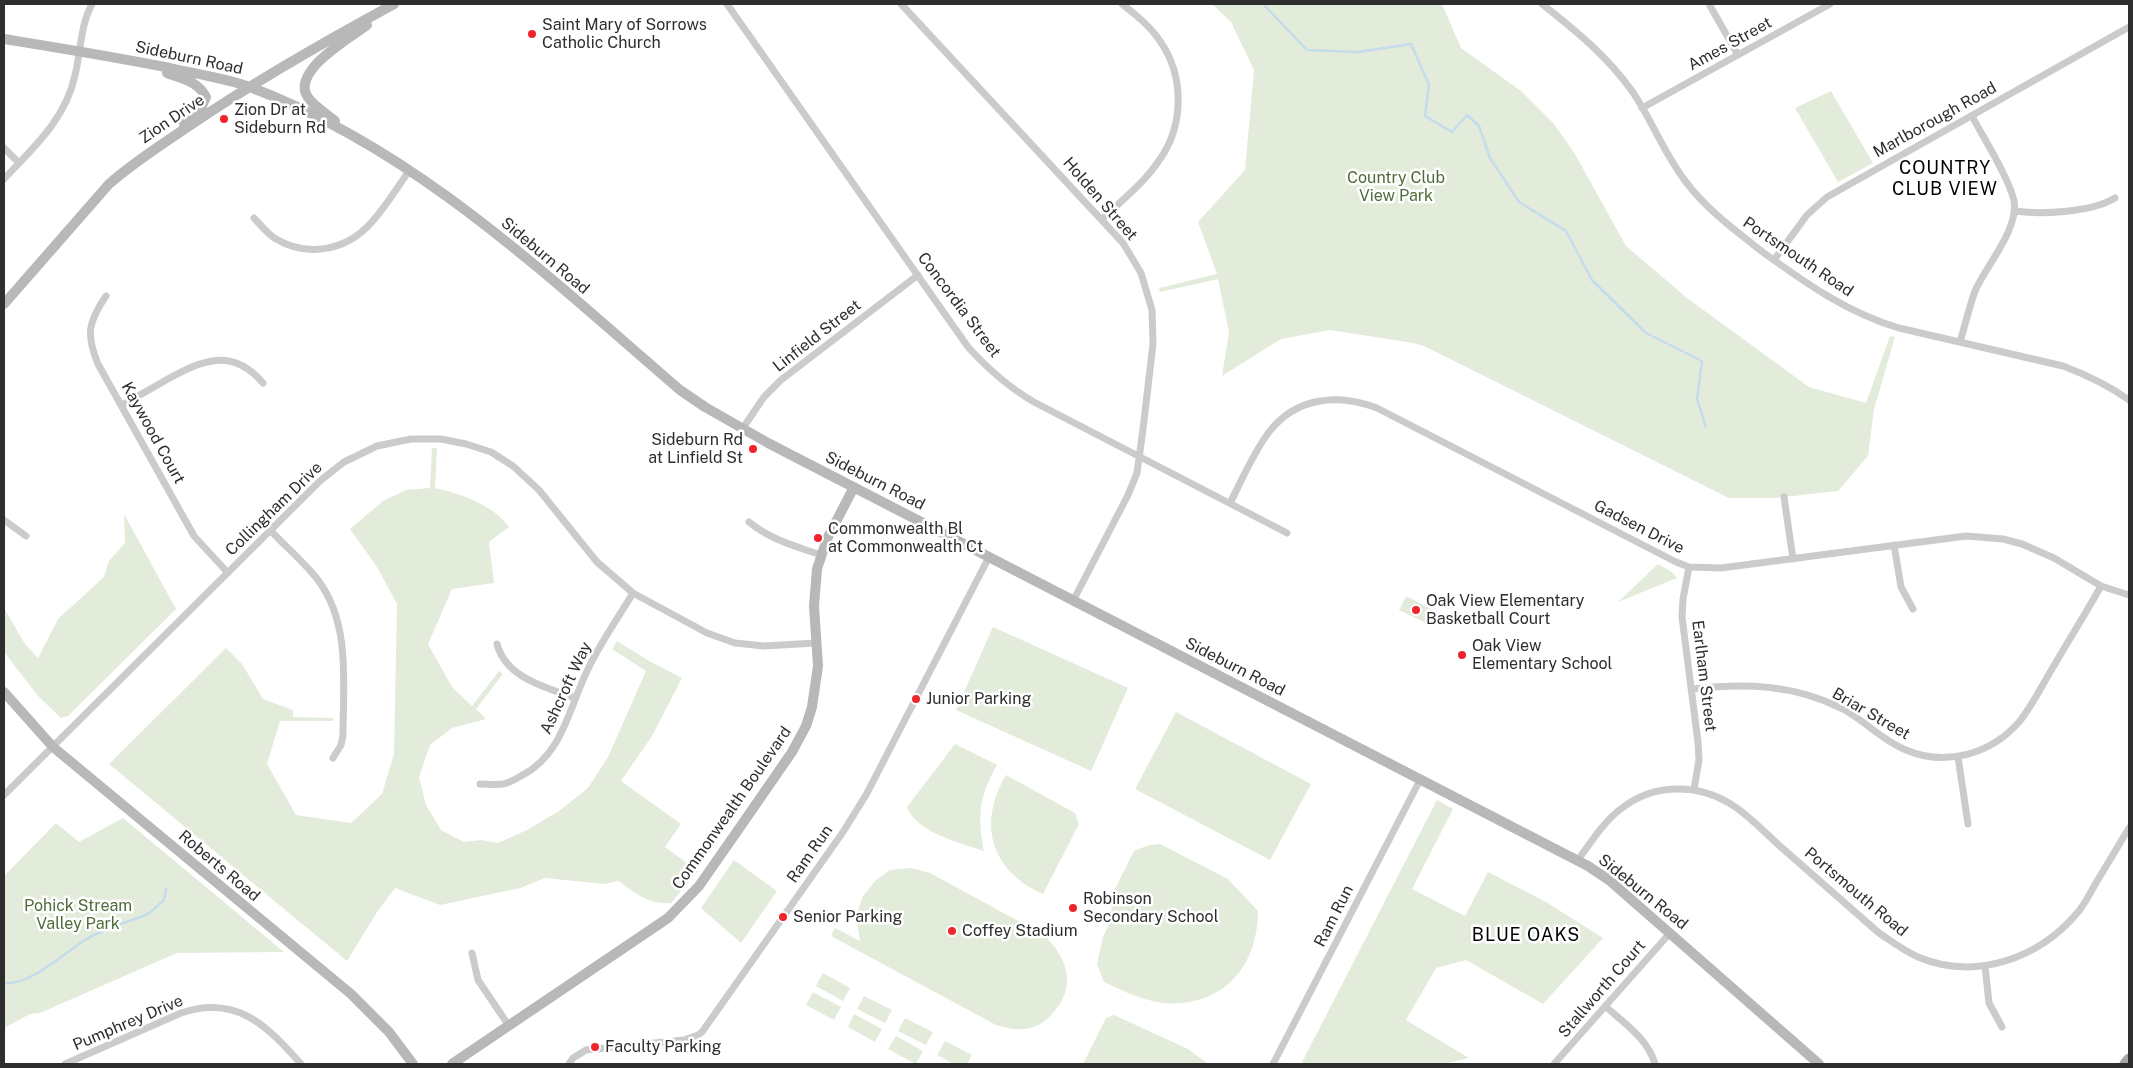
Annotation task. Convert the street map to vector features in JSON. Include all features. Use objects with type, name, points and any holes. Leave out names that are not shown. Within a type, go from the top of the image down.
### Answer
[{"type":"main road","points":[[2125,1064],[2129,1059]]},
{"type":"street","points":[[4,179],[48,132],[63,110],[72,88],[85,23],[92,4]]},
{"type":"street","points":[[352,134],[310,100],[305,91],[306,78],[314,65],[394,4]]},
{"type":"street","name":"Zion Drive","points":[[4,304],[109,184],[128,167],[248,86],[394,4]]},
{"type":"street","name":"Concordia Street","points":[[727,4],[968,347],[1001,380],[1034,402],[1287,533]]},
{"type":"street","name":"Holden Street","points":[[901,4],[1123,243],[1135,262],[1146,286],[1152,310],[1153,344],[1136,473],[1128,495],[1073,601]]},
{"type":"street","points":[[1102,219],[1158,164],[1172,136],[1178,114],[1178,89],[1174,70],[1167,53],[1153,31],[1122,4]]},
{"type":"street","name":"Portsmouth Road","points":[[1542,4],[1598,50],[1616,69],[1642,108],[1673,164],[1698,197],[1729,226],[1831,299],[1857,312],[1899,328],[2063,366],[2114,389],[2129,400]]},
{"type":"street","points":[[1709,4],[1738,55]]},
{"type":"street","name":"Ames Street","points":[[1642,108],[1830,4]]},
{"type":"street","name":"Marlborough Road","points":[[1774,260],[1807,215],[1827,197],[2129,27]]},
{"type":"street","name":"Sideburn Road","points":[[4,39],[130,60],[248,86],[294,105],[352,134],[409,170],[467,212],[528,260],[680,390],[705,407],[1073,601],[1578,860],[1609,880],[1819,1064]]},
{"type":"street","points":[[130,60],[194,82],[206,97],[202,106],[168,140]]},
{"type":"street","points":[[1960,342],[1976,290],[2005,238],[2015,211],[2014,200],[2005,179],[1972,116]]},
{"type":"street","points":[[4,148],[19,163]]},
{"type":"street","points":[[254,218],[269,234],[288,245],[316,250],[334,247],[353,239],[369,225],[409,170]]},
{"type":"street","points":[[2015,211],[2036,212],[2091,208],[2104,205],[2115,198]]},
{"type":"street","name":"Linfield Street","points":[[743,428],[764,397],[781,380],[918,275]]},
{"type":"street","name":"Kaywood Court","points":[[106,296],[93,315],[90,340],[98,364],[194,536],[228,572]]},
{"type":"street","points":[[122,405],[190,367],[210,361],[228,361],[244,366],[253,372],[263,383]]},
{"type":"street","name":"Gadsen Drive","points":[[1230,503],[1261,444],[1279,421],[1295,410],[1312,403],[1330,399],[1349,399],[1377,408],[1689,567],[1721,568],[1966,536],[2003,539],[2042,551],[2100,586],[2129,595]]},
{"type":"street","name":"Collingham Drive","points":[[5,792],[53,747],[320,480],[344,462],[377,446],[411,439],[441,439],[466,444],[490,452],[513,466],[540,490],[597,562],[633,593],[707,633],[735,642],[764,646],[816,643]]},
{"type":"street","name":"Commonwealth Boulevard","points":[[452,1064],[668,918],[699,886],[799,740],[812,707],[816,686],[814,606],[821,555],[854,487]]},
{"type":"street","points":[[1784,497],[1793,559]]},
{"type":"street","points":[[4,520],[26,536]]},
{"type":"street","points":[[749,522],[763,534],[780,542],[821,555]]},
{"type":"street","points":[[270,530],[317,579],[336,615],[342,643],[343,736],[341,745],[333,758]]},
{"type":"street","points":[[1894,545],[1901,587],[1913,608]]},
{"type":"street","name":"Ram Run","points":[[569,1064],[573,1058],[586,1050],[684,1040],[702,1032],[843,832],[866,795],[989,557]]},
{"type":"street","name":"Earlham Street","points":[[1689,567],[1683,599],[1682,617],[1698,742],[1698,760],[1694,789]]},
{"type":"street","name":"Briar Street","points":[[1692,689],[1746,685],[1794,691],[1843,709],[1908,751],[1930,756],[1958,757],[1982,750],[1994,743],[2020,721],[2100,586]]},
{"type":"street","name":"Ashcroft Way","points":[[480,784],[508,782],[525,774],[540,762],[562,735],[575,698],[592,660],[633,593]]},
{"type":"street","points":[[497,644],[502,657],[520,674],[535,684],[575,698]]},
{"type":"street","name":"Roberts Road","points":[[4,692],[53,747],[351,994],[388,1032],[413,1064]]},
{"type":"street","points":[[1958,757],[1968,824]]},
{"type":"street","name":"Ram Run","points":[[1273,1064],[1420,780]]},
{"type":"street","name":"Portsmouth Road","points":[[1578,860],[1592,840],[1614,815],[1630,802],[1662,790],[1694,789],[1718,797],[1737,808],[1879,933],[1899,947],[1918,957],[1952,966],[1985,966],[2026,954],[2056,936],[2080,911],[2129,828]]},
{"type":"street","name":"Stallworth Court","points":[[1554,1064],[1670,932]]},
{"type":"street","points":[[472,953],[478,980],[509,1026]]},
{"type":"street","points":[[1985,966],[1989,1003],[2002,1027]]},
{"type":"street","points":[[1605,1006],[1643,1040],[1656,1064]]},
{"type":"street","name":"Pumphrey Drive","points":[[65,1064],[191,1010],[219,1007],[256,1020],[274,1035],[301,1064]]},
{"type":"green space","name":"Country Club View Park","points":[[1212,4],[1442,4],[1461,48],[1521,91],[1554,124],[1575,154],[1626,246],[1687,298],[1809,387],[1866,403],[1890,336],[1895,337],[1874,409],[1868,456],[1838,491],[1775,498],[1729,498],[1424,346],[1330,330],[1281,339],[1222,376],[1229,332],[1218,279],[1160,292],[1159,288],[1217,274],[1198,222],[1245,170],[1254,70],[1231,22]]},
{"type":"green space","points":[[1831,91],[1873,163],[1838,182],[1795,108]]},
{"type":"green space","points":[[432,448],[437,448],[435,488],[455,493],[485,506],[509,527],[489,542],[494,583],[452,589],[428,644],[452,687],[472,706],[499,671],[503,674],[476,709],[486,719],[452,728],[430,745],[419,777],[426,805],[441,830],[464,842],[481,840],[498,843],[527,830],[559,811],[588,788],[608,757],[646,671],[612,649],[617,641],[682,678],[652,736],[621,781],[681,824],[665,847],[698,871],[671,903],[650,900],[637,894],[619,881],[604,884],[545,878],[520,888],[440,905],[395,888],[377,912],[347,961],[109,764],[226,648],[242,664],[263,699],[293,710],[293,717],[333,718],[333,721],[280,721],[267,764],[296,815],[351,823],[382,794],[394,754],[397,604],[377,567],[350,529],[383,501],[406,490],[430,488]]},
{"type":"green space","points":[[124,514],[176,609],[68,716],[61,718],[38,696],[4,652],[4,608],[25,644],[38,658],[58,619],[104,577],[109,561],[125,543]]},
{"type":"green space","points":[[1658,564],[1672,572],[1677,578],[1618,602]]},
{"type":"green space","name":"Oak View Elementary Basketball Court","points":[[1406,596],[1433,610],[1428,624],[1399,610]]},
{"type":"green space","points":[[993,627],[1128,688],[1091,771],[956,710]]},
{"type":"green space","points":[[1176,712],[1311,784],[1270,860],[1135,789]]},
{"type":"green space","points":[[955,744],[997,765],[986,787],[981,807],[980,817],[984,851],[929,830],[912,816],[907,807]]},
{"type":"green space","points":[[1006,775],[1075,813],[1079,824],[1043,894],[1025,884],[1011,873],[1001,859],[994,844],[991,828],[992,811],[997,793]]},
{"type":"green space","points":[[1437,800],[1453,809],[1412,889],[1465,916],[1488,872],[1546,902],[1603,938],[1543,1004],[1466,960],[1436,968],[1406,1020],[1469,1058],[1443,1064],[1301,1064]]},
{"type":"green space","name":"Pohick Stream Valley Park","points":[[123,818],[284,952],[177,953],[40,1013],[30,1014],[4,1028],[4,876],[56,823],[79,842]]},
{"type":"green space","points":[[1160,844],[1228,879],[1258,911],[1253,945],[1239,973],[1228,985],[1215,994],[1199,1000],[1181,1003],[1161,1003],[1141,998],[1104,982],[1097,964],[1103,937],[1111,920],[1112,895],[1134,851],[1149,845]]},
{"type":"green space","points":[[734,860],[777,891],[741,943],[701,908]]},
{"type":"green space","points":[[911,868],[930,873],[1044,935],[1059,953],[1064,963],[1067,983],[1060,1003],[1048,1018],[1037,1026],[1026,1029],[1013,1029],[996,1025],[831,936],[835,928],[860,941],[856,916],[863,896],[876,880],[890,870]]},
{"type":"green space","points":[[823,973],[850,988],[843,1001],[816,986]]},
{"type":"green space","points":[[813,992],[841,1007],[834,1020],[806,1005]]},
{"type":"green space","points":[[864,996],[892,1010],[885,1023],[857,1009]]},
{"type":"green space","points":[[854,1014],[882,1029],[875,1042],[848,1027]]},
{"type":"green space","points":[[1114,1015],[1188,1049],[1208,1064],[1083,1064],[1106,1018]]},
{"type":"green space","points":[[905,1018],[933,1032],[926,1045],[898,1031]]},
{"type":"green space","points":[[896,1036],[923,1051],[916,1064],[888,1049]]},
{"type":"green space","points":[[945,1041],[972,1055],[967,1064],[954,1064],[937,1055]]},
{"type":"waterway","points":[[1263,4],[1307,50],[1358,52],[1411,44],[1429,85],[1425,116],[1452,132],[1467,115],[1479,126],[1490,158],[1519,202],[1566,231],[1592,280],[1646,333],[1702,361],[1697,399],[1706,427]]},
{"type":"waterway","points":[[4,983],[14,983],[36,974],[92,936],[148,914],[164,900],[166,889]]},
{"type":"place","name":"Saint Mary of Sorrows Catholic Church","points":[[532,34]]},
{"type":"place","name":"Zion Dr at Sideburn Rd","points":[[224,119]]},
{"type":"place","name":"Sideburn Rd at Linfield St","points":[[753,449]]},
{"type":"place","name":"Commonwealth Bl at Commonwealth Ct","points":[[818,538]]},
{"type":"place","name":"Oak View Elementary Basketball Court","points":[[1416,610]]},
{"type":"place","name":"Oak View Elementary School","points":[[1462,655]]},
{"type":"place","name":"Junior Parking","points":[[916,699]]},
{"type":"place","name":"Robinson Secondary School","points":[[1073,908]]},
{"type":"place","name":"Senior Parking","points":[[783,917]]},
{"type":"place","name":"Coffey Stadium","points":[[952,931]]},
{"type":"place","name":"Faculty Parking","points":[[595,1047]]},
{"type":"district","name":"COUNTRY CLUB VIEW","points":[[1945,178]]},
{"type":"district","name":"BLUE OAKS","points":[[1526,935]]}]
